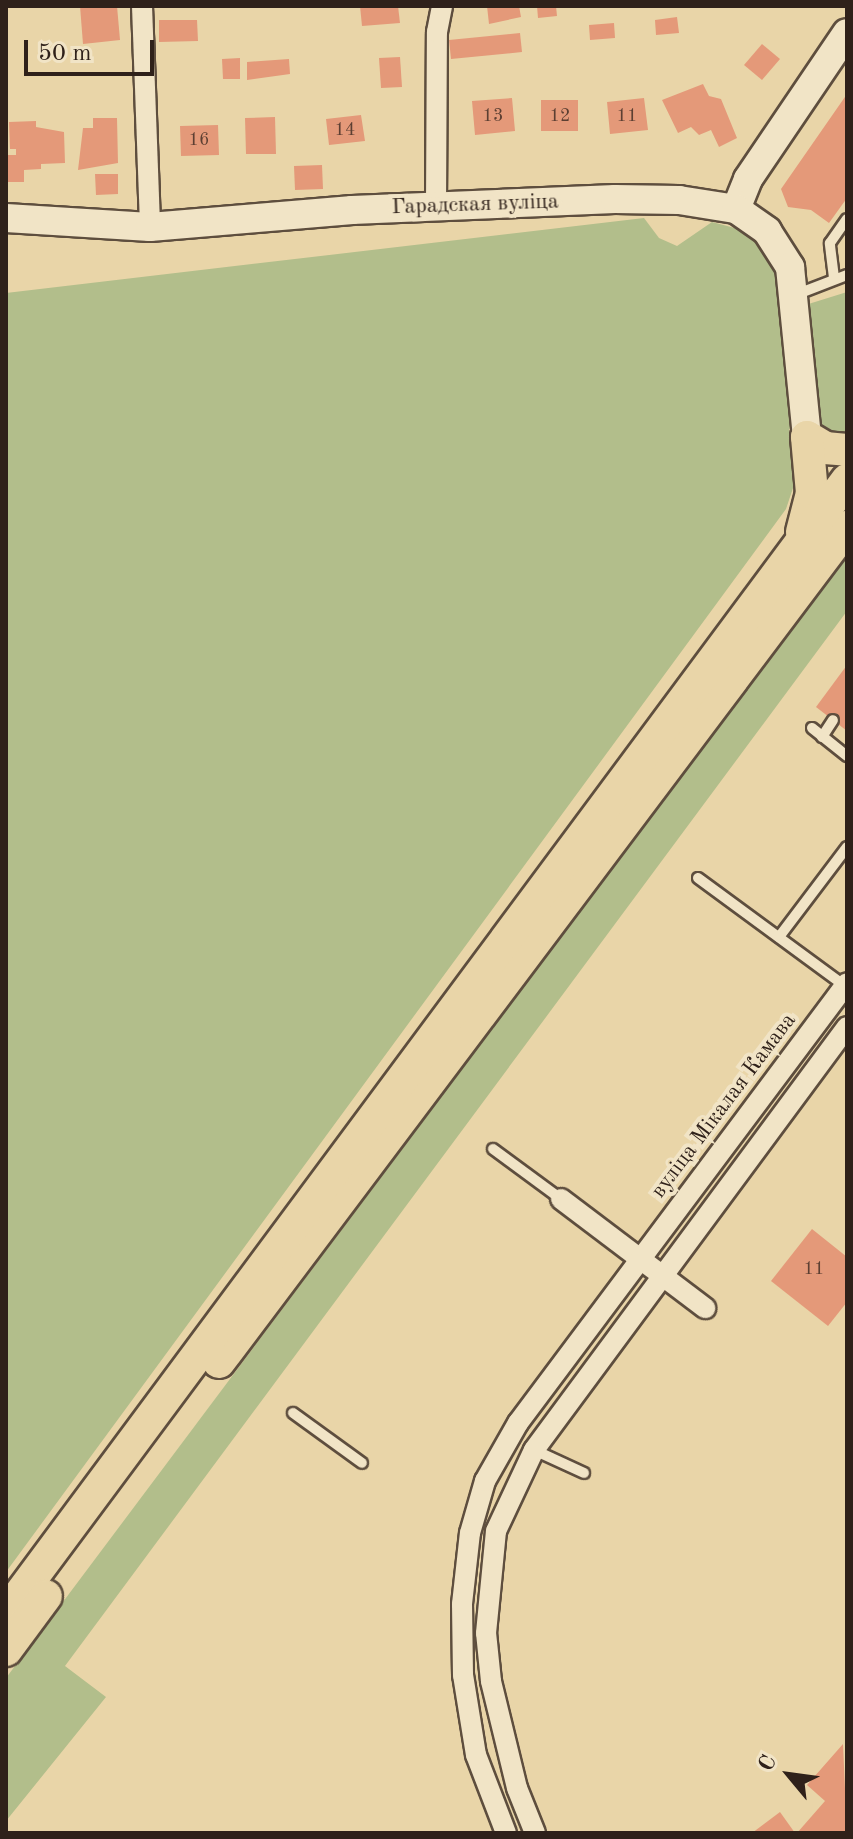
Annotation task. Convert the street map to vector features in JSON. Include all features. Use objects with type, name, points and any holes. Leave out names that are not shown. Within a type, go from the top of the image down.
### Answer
[{"type":"main road","points":[[807,437],[825,448],[847,450]]},
{"type":"main road","points":[[797,545],[812,493],[807,437]]},
{"type":"main road","points":[[6,1613],[847,480]]},
{"type":"main road","points":[[6,1650],[847,527]]},
{"type":"street","points":[[142,6],[150,227]]},
{"type":"street","points":[[436,207],[437,32],[442,6]]},
{"type":"street","points":[[807,437],[794,296],[780,248],[753,219],[736,209],[748,179],[847,33]]},
{"type":"street","name":"Гарадская вуліца","points":[[6,218],[150,227],[436,207],[646,199],[736,209]]},
{"type":"street","name":"вуліца Мікалая Камава","points":[[506,1833],[476,1755],[463,1675],[462,1604],[470,1533],[500,1450],[846,984]]},
{"type":"street","points":[[535,1833],[503,1732],[486,1633],[496,1531],[534,1450],[847,1027]]},
{"type":"street","points":[[561,1199],[705,1308]]},
{"type":"lane","points":[[834,278],[830,243],[847,219]]},
{"type":"lane","points":[[794,296],[847,275]]},
{"type":"lane","points":[[822,737],[833,720]]},
{"type":"lane","points":[[812,728],[847,756]]},
{"type":"lane","points":[[779,937],[847,847]]},
{"type":"lane","points":[[698,878],[846,984]]},
{"type":"lane","points":[[493,1149],[561,1199]]},
{"type":"lane","points":[[293,1413],[362,1463]]},
{"type":"lane","points":[[534,1450],[584,1473]]},
{"type":"green space","points":[[644,218],[659,238],[677,246],[712,222],[746,231],[776,262],[786,311],[847,292],[847,441],[815,423],[789,429],[794,485],[786,509],[6,1572],[6,293]]},
{"type":"green space","points":[[847,555],[847,611],[65,1666],[106,1697],[6,1821],[6,1678]]},
{"type":"building","points":[[80,6],[117,6],[120,40],[83,44]]},
{"type":"building","points":[[360,6],[398,6],[400,23],[362,26]]},
{"type":"building","points":[[487,6],[519,6],[521,17],[489,24]]},
{"type":"building","points":[[537,6],[556,6],[557,16],[538,18]]},
{"type":"building","points":[[677,17],[679,33],[656,35],[655,20]]},
{"type":"building","points":[[159,20],[197,20],[198,41],[159,42]]},
{"type":"building","points":[[614,23],[615,38],[590,40],[589,25]]},
{"type":"building","points":[[520,33],[522,52],[451,59],[449,40]]},
{"type":"building","points":[[762,44],[780,59],[762,80],[744,65]]},
{"type":"building","points":[[400,57],[402,87],[381,88],[379,58]]},
{"type":"building","points":[[240,58],[240,79],[223,79],[222,59]]},
{"type":"building","points":[[289,59],[290,74],[247,80],[247,62]]},
{"type":"building","points":[[703,84],[709,96],[721,99],[737,138],[719,147],[711,130],[699,135],[691,127],[678,133],[662,100]]},
{"type":"building","points":[[847,94],[847,198],[829,223],[811,210],[788,207],[781,189]]},
{"type":"building","points":[[512,98],[515,131],[475,135],[472,101]]},
{"type":"building","points":[[644,98],[648,130],[610,134],[607,102]]},
{"type":"building","points":[[541,100],[578,100],[578,131],[541,131]]},
{"type":"building","points":[[361,115],[365,141],[329,145],[326,119]]},
{"type":"building","points":[[275,117],[276,154],[246,154],[245,118]]},
{"type":"building","points":[[93,118],[117,118],[118,163],[78,170],[83,128],[93,128]]},
{"type":"building","points":[[36,121],[36,127],[64,132],[65,163],[41,164],[41,169],[24,170],[24,182],[6,182],[6,155],[16,155],[16,149],[10,149],[9,122]]},
{"type":"building","points":[[218,125],[219,155],[181,156],[180,126]]},
{"type":"building","points":[[322,165],[323,189],[295,190],[294,166]]},
{"type":"building","points":[[95,174],[118,174],[118,194],[96,195]]},
{"type":"building","points":[[847,665],[847,731],[816,707]]},
{"type":"building","points":[[812,1229],[847,1257],[847,1302],[828,1326],[771,1281]]},
{"type":"building","points":[[843,1744],[847,1833],[797,1833],[825,1801],[807,1785]]},
{"type":"building","points":[[780,1812],[795,1833],[752,1833]]}]
